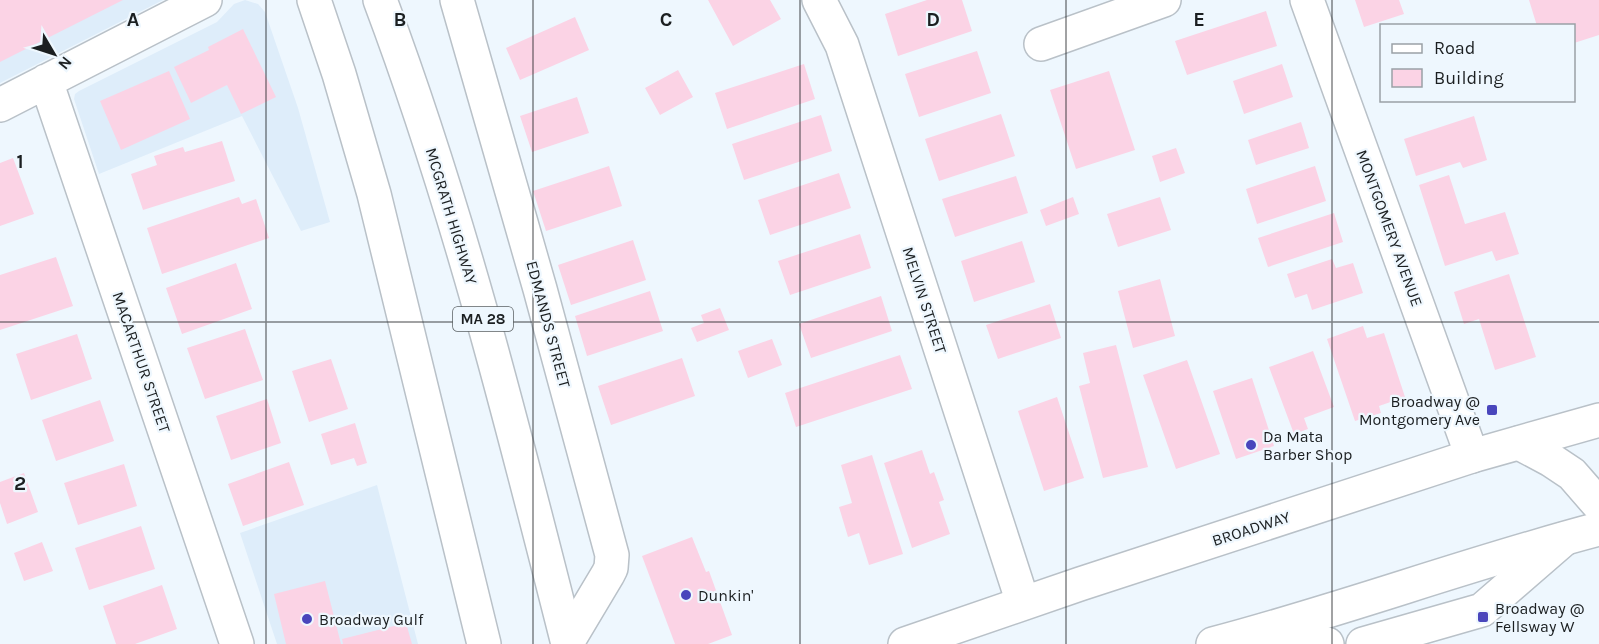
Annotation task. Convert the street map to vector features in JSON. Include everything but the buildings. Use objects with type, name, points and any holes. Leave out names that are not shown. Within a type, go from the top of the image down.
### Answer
[{"type":"main road","points":[[0,105],[205,0]]},
{"type":"main road","points":[[314,0],[343,85],[374,194],[484,644]]},
{"type":"main road","name":"MCGRATH HIGHWAY","points":[[380,0],[424,125],[466,261],[502,385],[568,642]]},
{"type":"main road","name":"EDMANDS STREET","points":[[457,0],[540,289],[612,555],[608,574],[568,642]]},
{"type":"main road","name":"MELVIN STREET","points":[[819,0],[842,45],[1023,603]]},
{"type":"main road","points":[[1041,44],[1164,0]]},
{"type":"main road","name":"MONTGOMERY AVENUE","points":[[1307,0],[1472,456]]},
{"type":"main road","name":"MACARTHUR STREET","points":[[46,81],[237,644]]},
{"type":"main road","name":"BROADWAY","points":[[905,644],[1472,456],[1599,420]]},
{"type":"main road","points":[[1519,443],[1572,474],[1599,505]]},
{"type":"main road","points":[[1213,644],[1599,529]]},
{"type":"main road","points":[[1363,644],[1482,610],[1564,539]]},
{"type":"main road","points":[[1265,630],[1327,644]]},
{"type":"shaded area","points":[[0,0],[163,0],[0,83]]},
{"type":"shaded area","points":[[245,0],[258,4],[265,12],[298,108],[330,222],[301,231],[242,116],[99,174],[74,99],[75,94],[217,22],[234,4]]},
{"type":"shaded area","points":[[377,485],[418,644],[277,644],[240,533]]},
{"type":"place","name":"Broadway @ Montgomery Ave","points":[[1492,410]]},
{"type":"place","name":"Da Mata Barber Shop","points":[[1251,445]]},
{"type":"place","name":"Dunkin'","points":[[686,595]]},
{"type":"place","name":"Broadway @ Fellsway W","points":[[1483,617]]},
{"type":"place","name":"Broadway Gulf","points":[[307,619]]}]
